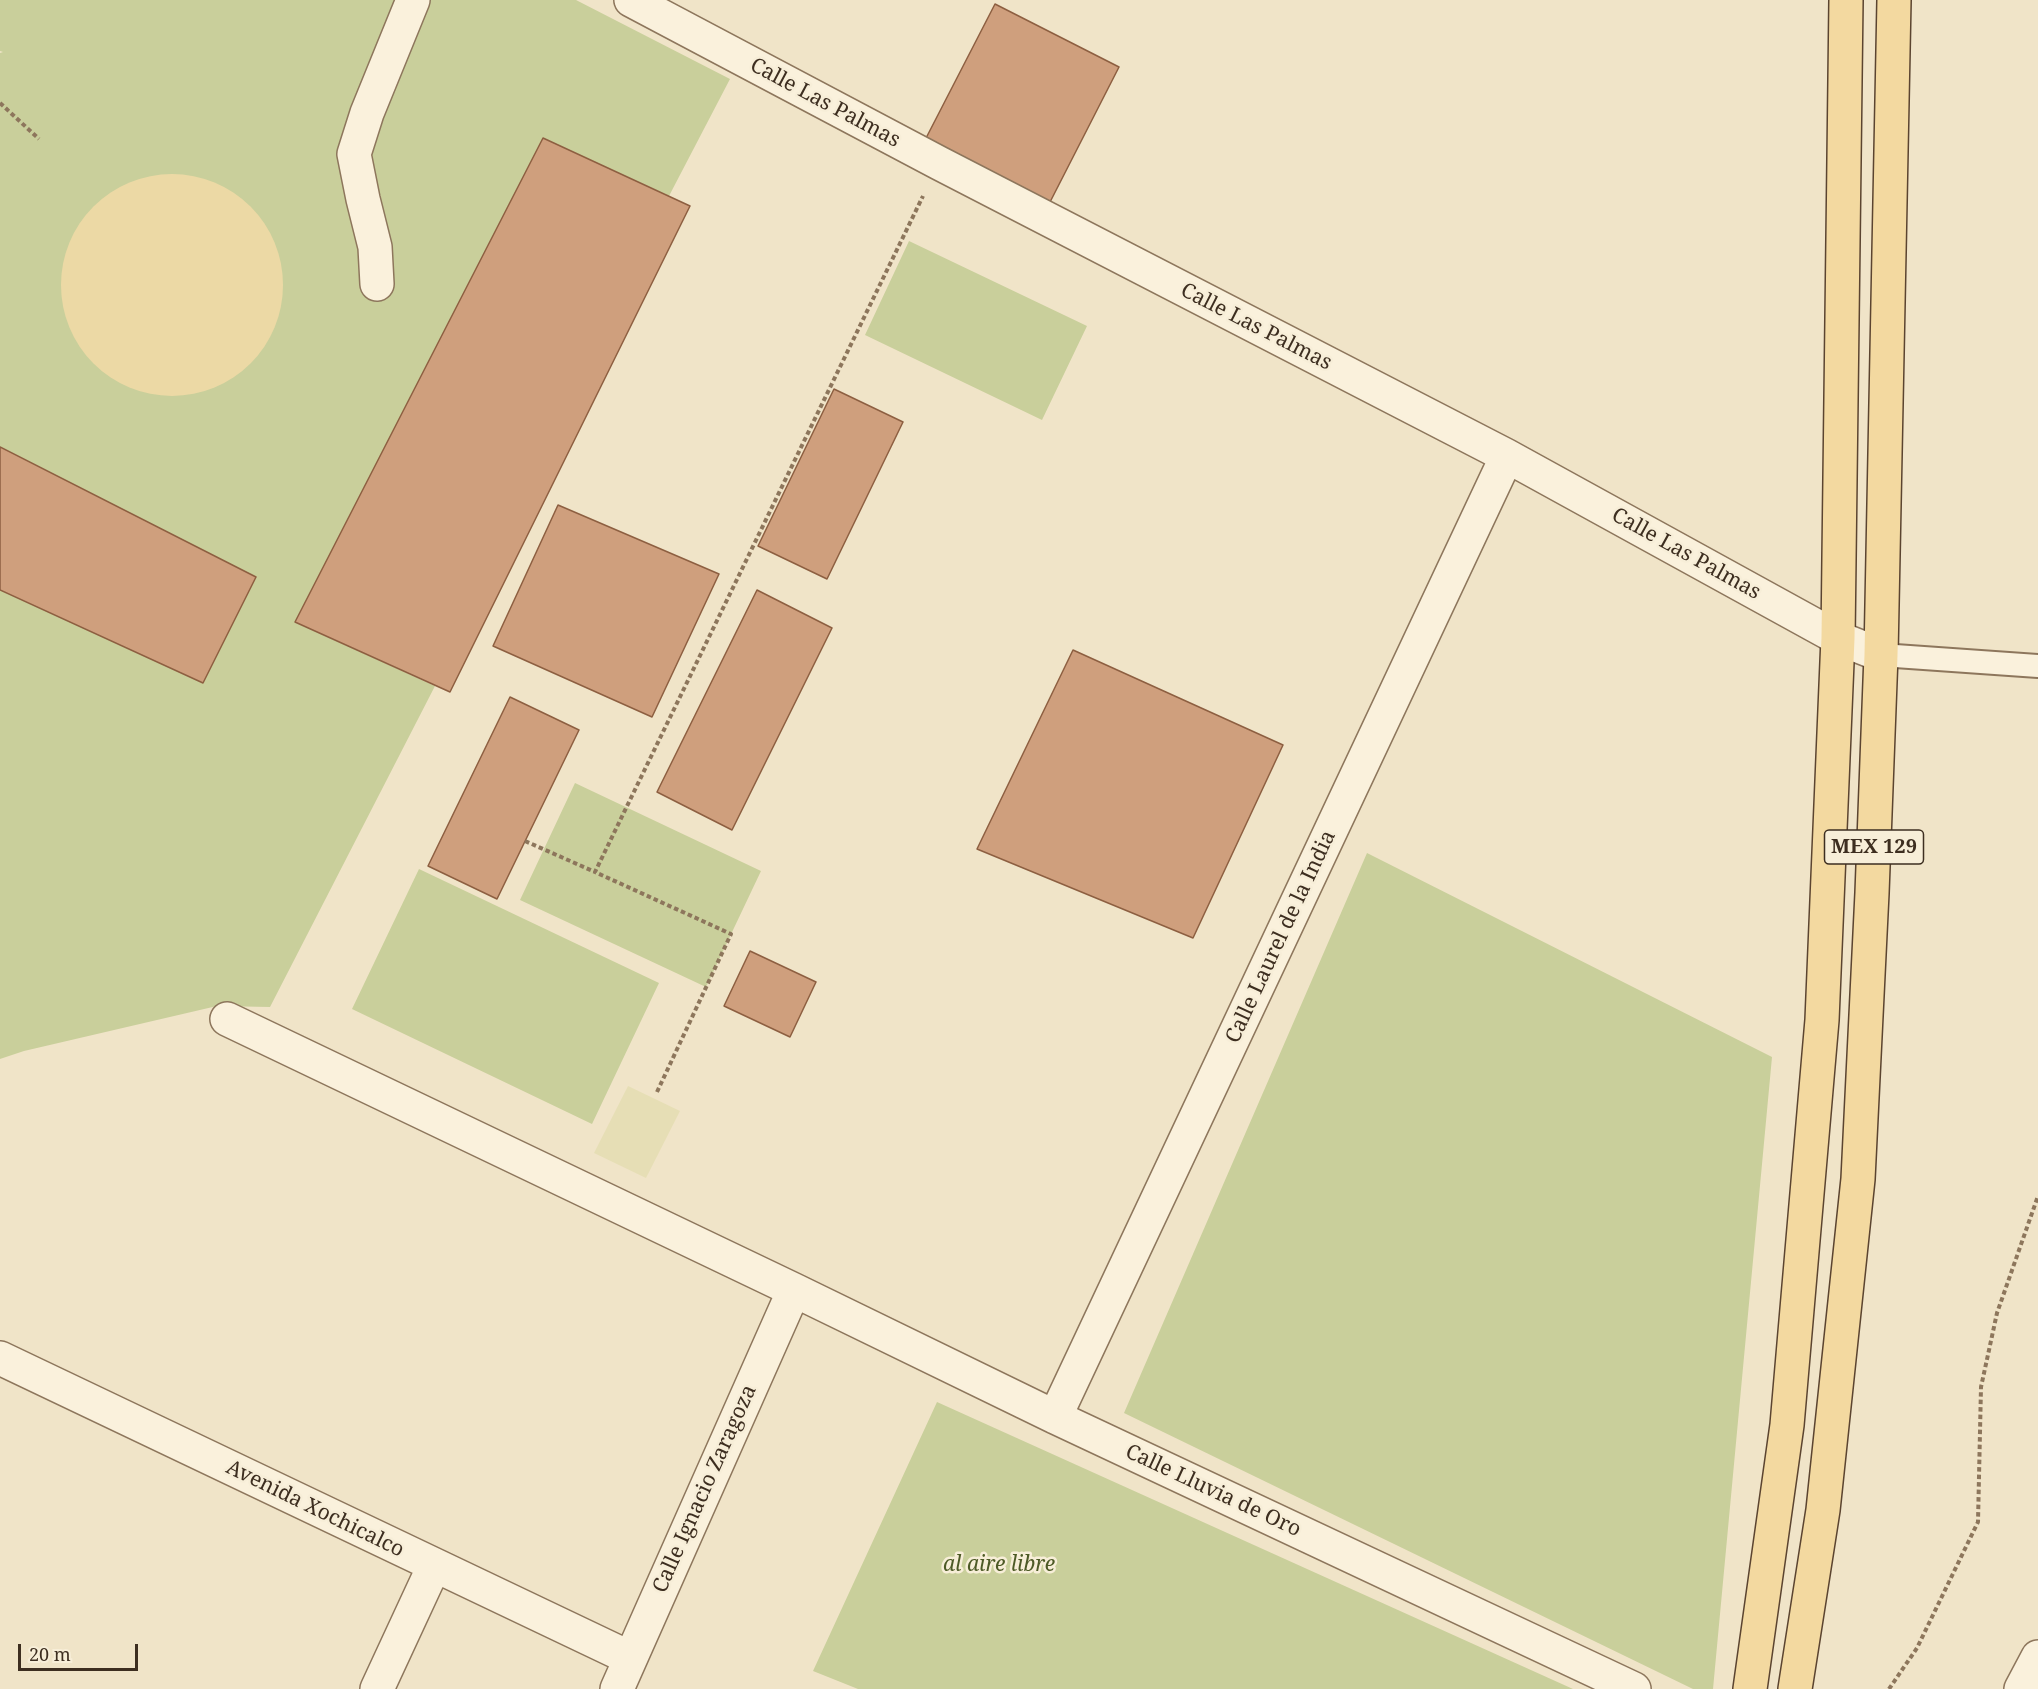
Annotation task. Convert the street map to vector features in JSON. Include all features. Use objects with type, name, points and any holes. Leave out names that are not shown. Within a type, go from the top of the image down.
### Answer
[{"type":"main road","name":"MEX 129","points":[[1750,1689],[1787,1425],[1822,1020],[1838,638],[1846,0]]},
{"type":"main road","name":"MEX 129","points":[[1795,1689],[1823,1510],[1858,1179],[1881,655],[1894,0]]},
{"type":"street","points":[[377,284],[375,247],[354,154],[367,113],[413,0]]},
{"type":"street","name":"Calle Las Palmas","points":[[650,5],[939,163],[1508,456],[1838,638],[1881,655]]},
{"type":"street","name":"Calle Laurel de la India","points":[[1055,1417],[1508,456]]},
{"type":"street","name":"Calle Lluvia de Oro","points":[[227,1019],[1055,1417],[1634,1689]]},
{"type":"street","name":"Calle Ignacio Zaragoza","points":[[617,1689],[794,1290]]},
{"type":"street","name":"Avenida Xochicalco","points":[[0,1358],[630,1658]]},
{"type":"street","points":[[377,1689],[434,1566]]},
{"type":"street","points":[[2021,1689],[2038,1657]]},
{"type":"lane","points":[[1881,655],[2038,666]]},
{"type":"path","points":[[0,103],[39,139]]},
{"type":"path","points":[[595,872],[939,163]]},
{"type":"path","points":[[525,841],[731,934],[657,1092]]},
{"type":"path","points":[[1889,1689],[1917,1648],[1978,1522],[1981,1387],[1996,1313],[2038,1196]]},
{"type":"shaded area","points":[[628,1086],[680,1111],[646,1178],[594,1153]]},
{"type":"green space","points":[[0,0],[576,0],[730,79],[669,196],[543,138],[295,622],[435,686],[270,1007],[217,1006],[24,1051],[0,1059],[0,53],[3,52],[0,51]]},
{"type":"green space","points":[[909,241],[1087,326],[1042,420],[865,335]]},
{"type":"green space","points":[[575,783],[761,871],[706,987],[520,900]]},
{"type":"green space","points":[[1367,853],[1772,1057],[1713,1689],[1693,1689],[1124,1413]]},
{"type":"green space","points":[[419,869],[659,983],[592,1124],[352,1009]]},
{"type":"green space","name":"al aire libre","points":[[937,1402],[1573,1689],[858,1689],[813,1671]]},
{"type":"sand","points":[[172,174],[194,176],[224,187],[242,199],[258,215],[270,233],[278,253],[283,285],[281,307],[270,337],[258,355],[242,371],[224,383],[204,391],[172,396],[150,394],[120,383],[102,371],[86,355],[74,337],[66,317],[61,285],[63,263],[74,233],[86,215],[102,199],[120,187],[140,179]]},
{"type":"building","points":[[995,4],[1119,67],[1048,206],[924,142]]},
{"type":"building","points":[[543,138],[690,206],[450,692],[295,622]]},
{"type":"building","points":[[834,389],[903,422],[827,579],[758,546]]},
{"type":"building","points":[[0,447],[256,577],[203,683],[0,590]]},
{"type":"building","points":[[558,505],[719,574],[652,717],[493,646]]},
{"type":"building","points":[[757,590],[832,628],[732,830],[657,792]]},
{"type":"building","points":[[1073,650],[1283,745],[1193,938],[977,849]]},
{"type":"building","points":[[510,697],[579,730],[497,899],[428,866]]},
{"type":"building","points":[[750,951],[816,982],[790,1037],[724,1006]]}]
